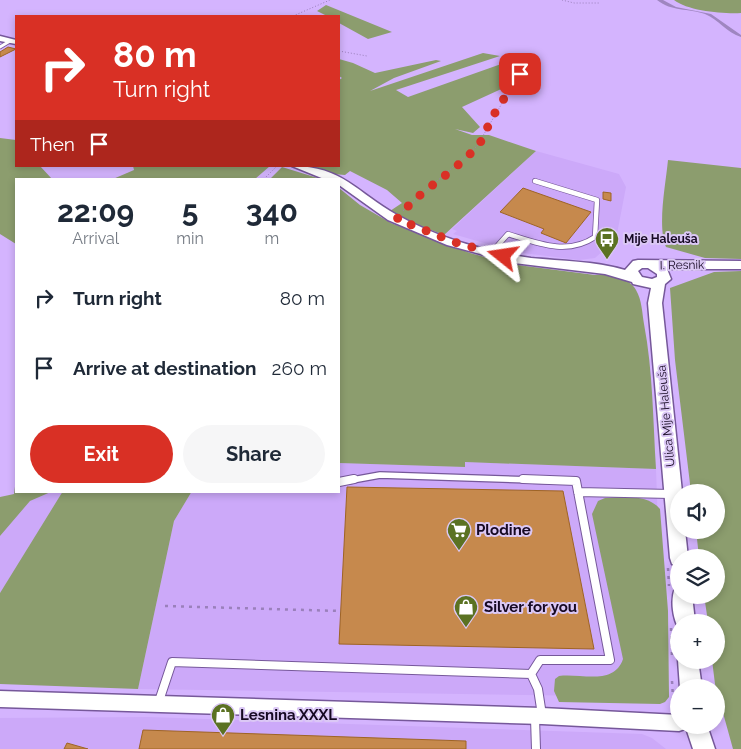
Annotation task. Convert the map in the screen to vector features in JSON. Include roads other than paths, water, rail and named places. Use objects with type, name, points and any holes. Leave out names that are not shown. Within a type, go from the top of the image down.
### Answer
[{"type":"main road","points":[[0,38],[13,42]]},
{"type":"main road","points":[[300,167],[335,178]]},
{"type":"main road","points":[[340,180],[397,219],[417,229],[491,253],[534,262],[611,271],[649,284],[662,280],[660,270],[652,265]]},
{"type":"main road","points":[[638,264],[631,271],[636,279],[648,290],[655,303]]},
{"type":"main road","name":"I. Resnik","points":[[571,266],[638,264],[741,265]]},
{"type":"main road","name":"I. Resnik","points":[[662,280],[681,269],[711,264]]},
{"type":"main road","name":"Ulica Mije Haleuša","points":[[662,280],[655,303],[672,484]]},
{"type":"main road","points":[[694,749],[695,734]]},
{"type":"main road","points":[[698,734],[704,749]]},
{"type":"street","points":[[0,700],[670,722]]},
{"type":"lane","points":[[0,47],[13,42]]},
{"type":"lane","points":[[491,253],[508,234],[564,247],[583,245],[595,236],[597,200],[534,181]]},
{"type":"lane","points":[[340,482],[380,474],[576,480],[610,660],[540,660],[530,674]]},
{"type":"lane","points":[[578,492],[670,494]]},
{"type":"lane","points":[[158,704],[172,662],[530,674]]},
{"type":"lane","points":[[530,674],[538,689],[536,749]]},
{"type":"place","name":"Mije Haleuša","points":[[607,260]]},
{"type":"place","name":"Plodine","points":[[459,551]]},
{"type":"place","name":"Silver for you","points":[[466,628]]},
{"type":"place","name":"Lesnina XXXL","points":[[223,736]]}]
